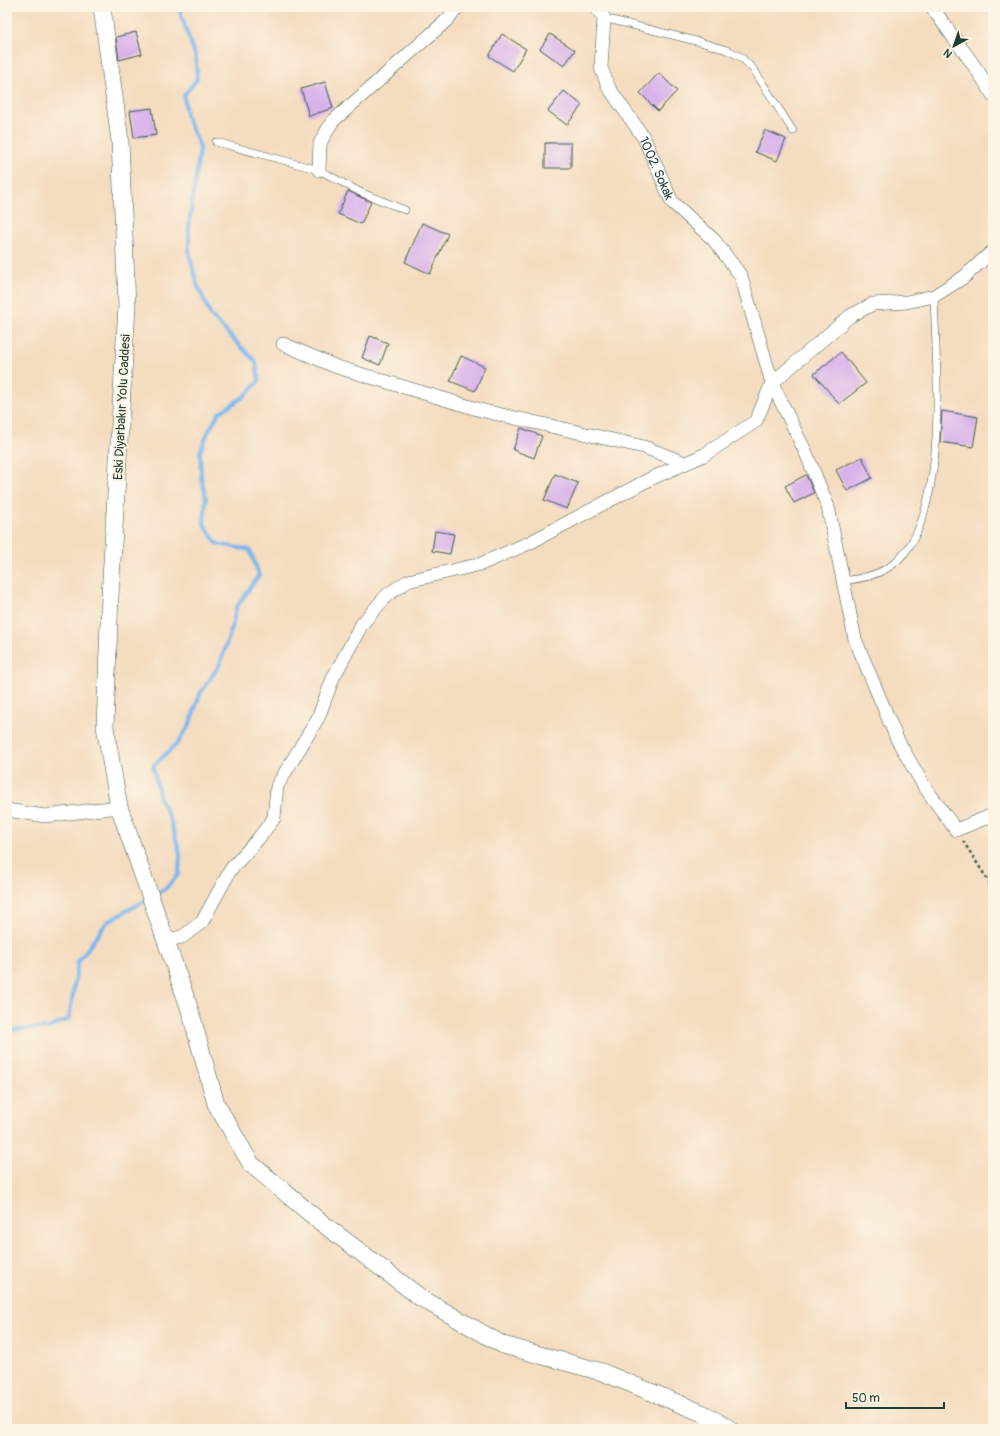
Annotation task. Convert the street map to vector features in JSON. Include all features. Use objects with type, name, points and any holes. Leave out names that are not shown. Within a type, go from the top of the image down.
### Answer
[{"type":"street","name":"Eski Diyarbakır Yolu Caddesi","points":[[102,7],[120,141],[127,306],[110,588],[105,727],[119,808],[189,1007],[216,1104],[251,1164],[318,1220],[421,1298],[503,1345],[602,1372],[702,1412],[730,1429]]},
{"type":"street","points":[[319,170],[320,143],[332,122],[447,20],[458,7]]},
{"type":"street","points":[[932,7],[953,39],[980,73],[993,95]]},
{"type":"street","name":"1002. Sokak","points":[[600,12],[601,68],[609,88],[644,138],[672,202],[714,240],[741,276],[772,382],[806,453],[826,500],[832,521],[842,581],[855,639],[898,739],[924,786],[956,830]]},
{"type":"street","points":[[166,940],[182,937],[202,922],[231,868],[258,840],[274,818],[277,786],[318,718],[333,678],[362,624],[387,595],[408,581],[481,564],[530,543],[650,479],[704,455],[756,421],[772,382],[850,316],[873,304],[907,302],[934,296],[964,277],[993,252]]},
{"type":"street","points":[[283,344],[337,367],[484,411],[644,447],[685,463]]},
{"type":"street","points":[[7,810],[45,816],[119,808]]},
{"type":"street","points":[[956,830],[993,815]]},
{"type":"lane","points":[[600,12],[727,50],[741,57],[754,70],[793,131]]},
{"type":"lane","points":[[216,142],[319,170],[360,192],[405,210]]},
{"type":"lane","points":[[842,581],[854,580],[877,573],[900,558],[914,537],[925,510],[932,476],[937,406],[934,296]]},
{"type":"path","points":[[956,830],[993,888]]},
{"type":"building","points":[[136,32],[142,54],[119,60],[116,37]]},
{"type":"building","points":[[502,34],[526,49],[513,71],[489,56]]},
{"type":"building","points":[[550,34],[575,50],[564,66],[540,49]]},
{"type":"building","points":[[659,73],[677,91],[658,111],[640,93]]},
{"type":"building","points":[[325,82],[333,108],[309,116],[301,89]]},
{"type":"building","points":[[564,91],[582,105],[567,125],[548,111]]},
{"type":"building","points":[[152,108],[156,135],[134,138],[130,111]]},
{"type":"building","points":[[765,130],[786,139],[777,161],[755,152]]},
{"type":"building","points":[[545,143],[571,143],[571,168],[545,168]]},
{"type":"building","points":[[348,191],[371,202],[361,224],[338,214]]},
{"type":"building","points":[[422,223],[448,234],[430,274],[405,262]]},
{"type":"building","points":[[370,336],[388,343],[380,365],[362,358]]},
{"type":"building","points":[[841,352],[866,383],[839,404],[814,374]]},
{"type":"building","points":[[461,356],[485,367],[475,391],[450,381]]},
{"type":"building","points":[[942,411],[978,417],[973,447],[940,442]]},
{"type":"building","points":[[521,428],[542,436],[534,458],[513,450]]},
{"type":"building","points":[[862,457],[872,478],[847,491],[836,470]]},
{"type":"building","points":[[555,474],[578,483],[567,509],[544,500]]},
{"type":"building","points":[[806,475],[814,493],[794,503],[785,486]]},
{"type":"building","points":[[435,531],[454,534],[450,554],[432,551]]},
{"type":"waterway","points":[[154,895],[165,889],[179,874],[180,853],[170,819],[160,799],[153,766],[177,744],[189,726],[200,694],[220,664],[232,627],[236,608],[259,575],[250,550],[217,544],[204,524],[206,498],[201,477],[200,452],[208,432],[219,413],[245,396],[259,381],[256,362],[211,316],[197,284],[189,252],[189,225],[200,147],[186,116],[184,95],[197,79],[196,58],[180,12],[181,7]]},
{"type":"waterway","points":[[7,1030],[48,1028],[69,1019],[78,962],[107,922],[148,899]]}]
